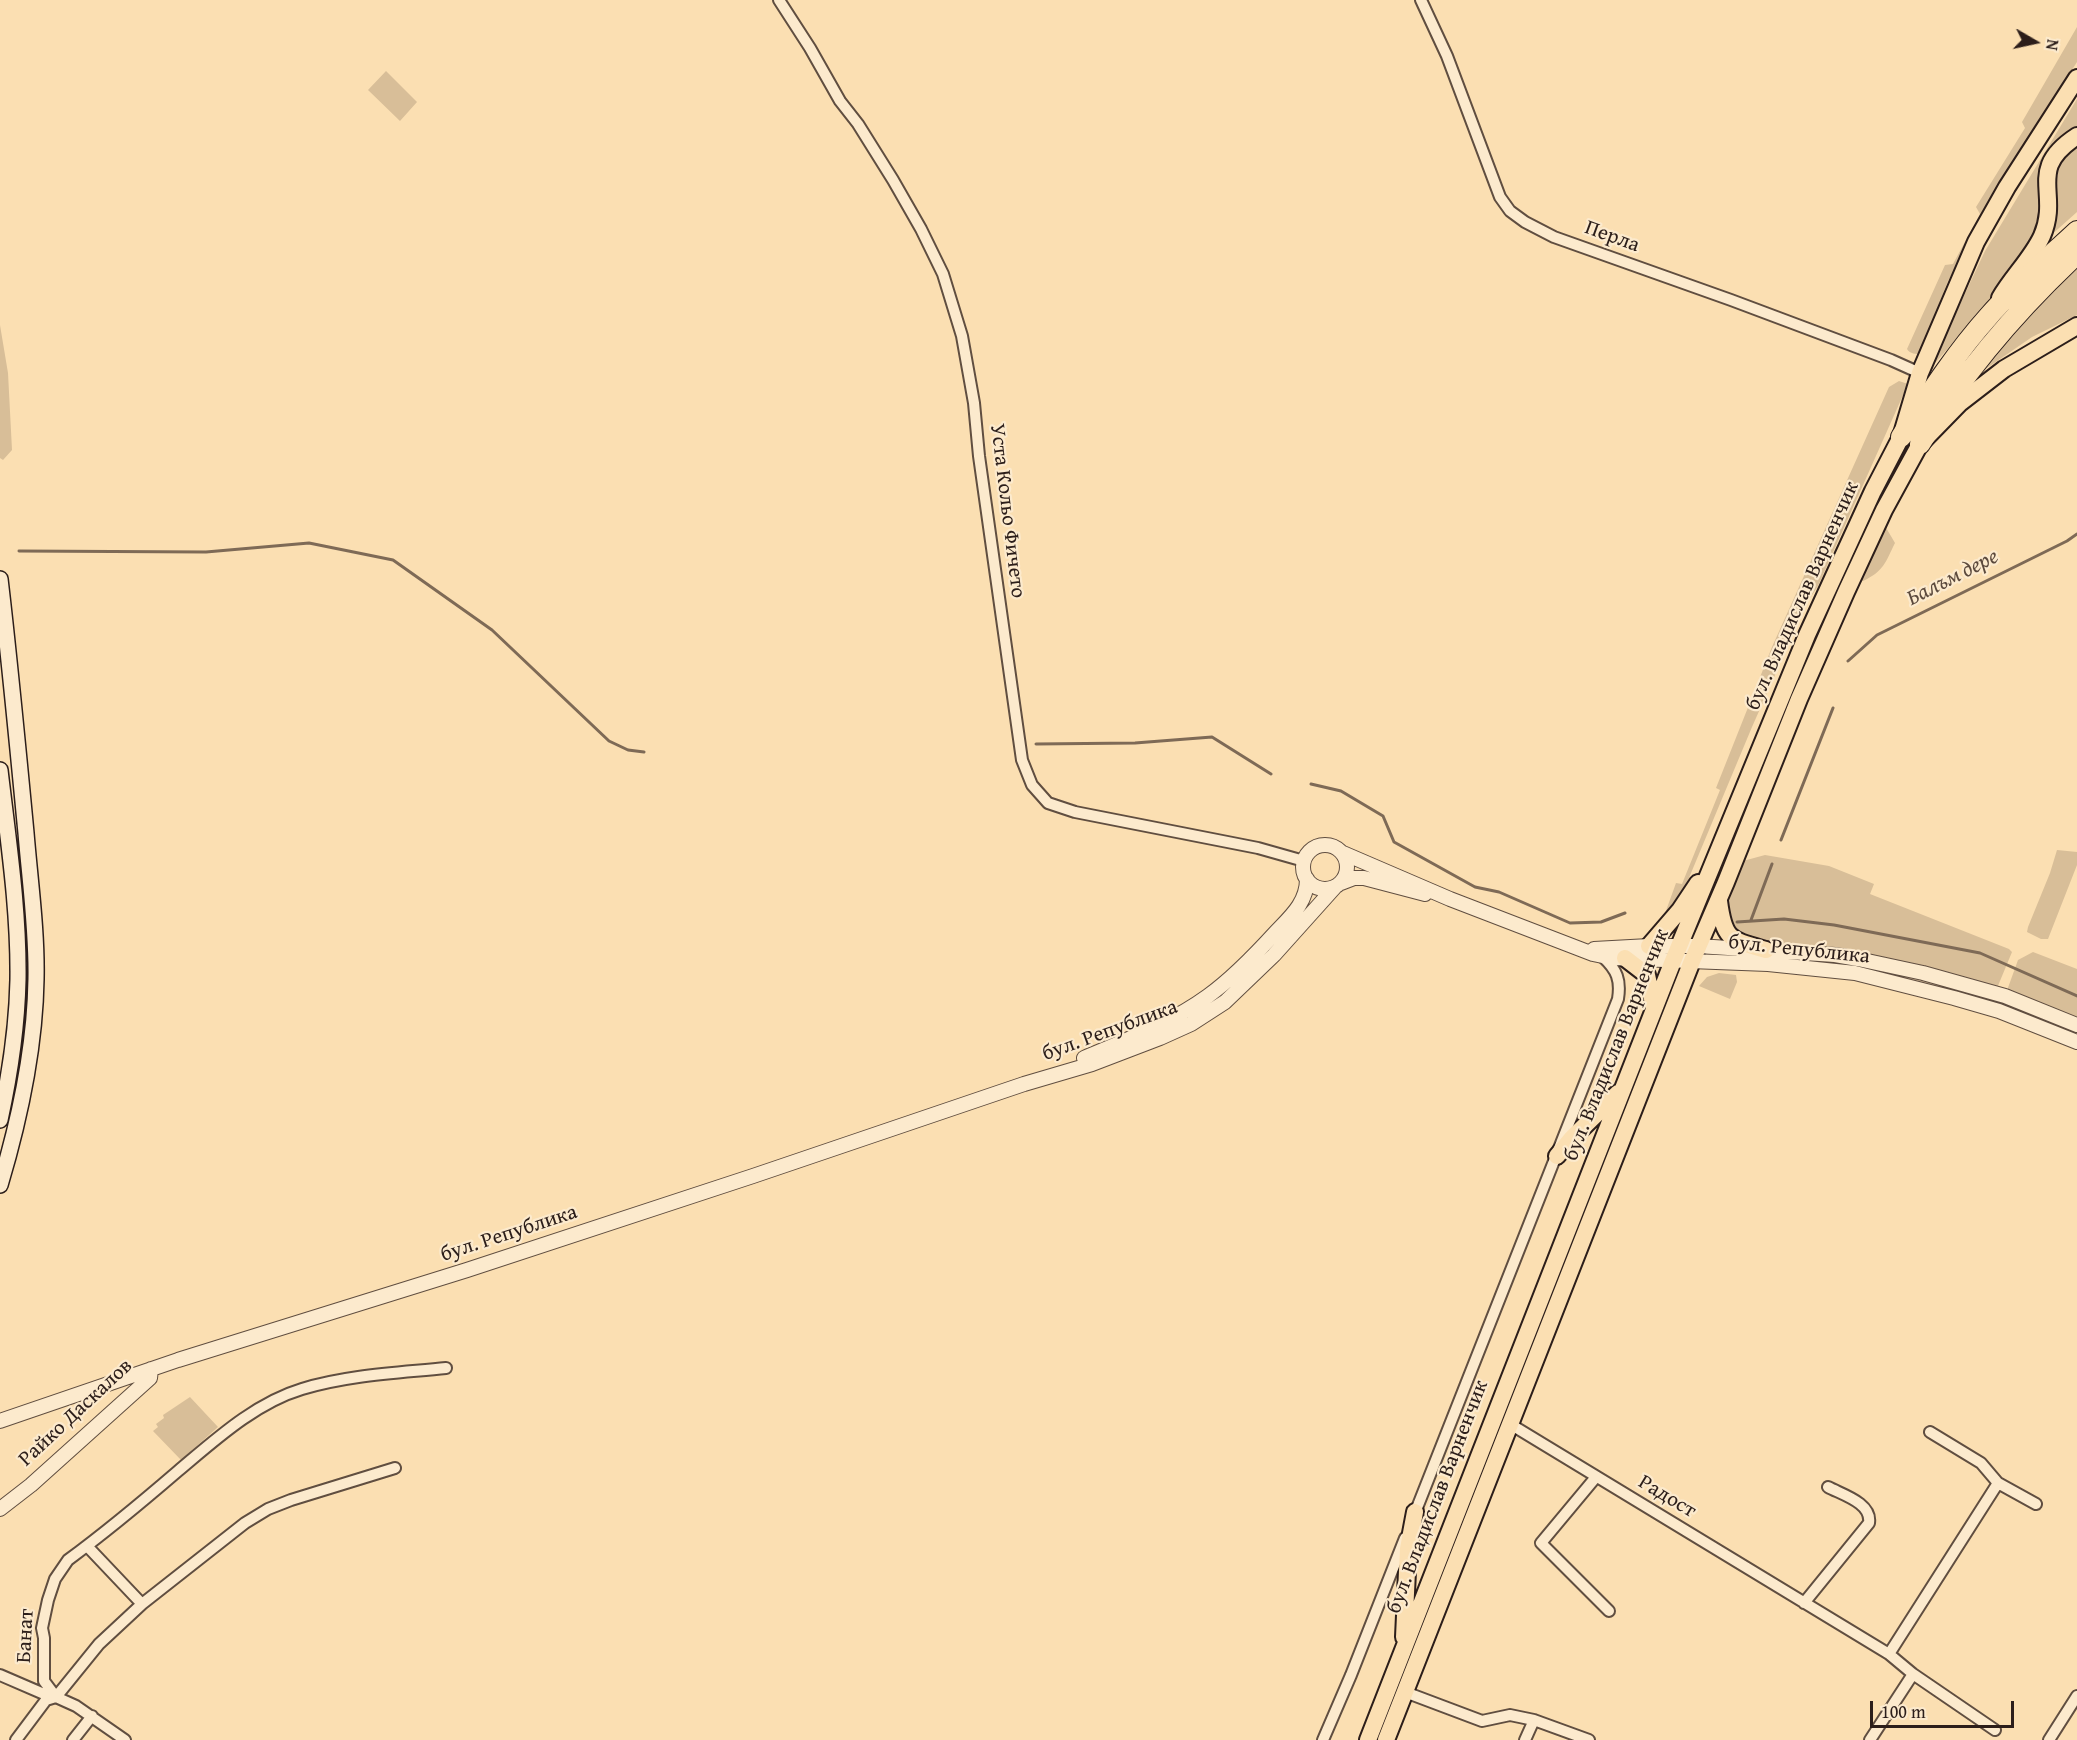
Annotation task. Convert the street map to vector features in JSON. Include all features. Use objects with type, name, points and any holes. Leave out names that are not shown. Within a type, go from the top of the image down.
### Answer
[{"type":"highway","points":[[1901,437],[1940,379],[1988,317],[2042,262],[2077,231]]},
{"type":"highway","points":[[1920,444],[1941,410],[2007,324],[2077,254]]},
{"type":"main road","name":"бул. Владислав Варненчик","points":[[1368,1740],[1676,954],[1807,635],[1873,491],[1901,437],[1920,373],[1976,242],[2007,187],[2077,78]]},
{"type":"main road","points":[[1988,317],[2011,278],[2041,238],[2047,220],[2046,176],[2053,157],[2077,136]]},
{"type":"main road","name":"бул. Владислав Варненчик","points":[[1386,1740],[1695,954],[1719,900],[1799,699],[1845,592],[1884,510],[1920,444],[1960,403],[2004,369],[2077,326]]},
{"type":"main road","points":[[0,579],[18,748],[33,916],[36,980],[31,1044],[20,1113],[0,1185]]},
{"type":"main road","points":[[0,770],[11,866],[18,978],[12,1062],[0,1120]]},
{"type":"main road","points":[[1649,946],[1680,910],[1720,850]]},
{"type":"main road","points":[[1719,900],[1722,924],[1730,936],[1742,943],[1766,950]]},
{"type":"main road","points":[[1625,958],[1647,975],[1654,1010]]},
{"type":"main road","points":[[1557,1156],[1623,1088]]},
{"type":"main road","points":[[1404,1647],[1408,1549],[1415,1512]]},
{"type":"street","name":"Уста Кольо Фичето","points":[[779,0],[840,101],[858,124],[921,229],[944,274],[962,336],[973,393],[979,456],[1022,760],[1032,785],[1048,803],[1075,812],[1258,848],[1304,861]]},
{"type":"street","name":"Перла","points":[[1421,0],[1447,56],[1500,197],[1510,211],[1525,222],[1554,237],[1731,300],[1920,373]]},
{"type":"street","points":[[2054,339],[2077,332]]},
{"type":"street","name":"бул. Република","points":[[1450,899],[1364,878],[1354,878],[1322,889],[1307,879],[1304,873],[1304,861],[1312,849],[1324,844],[1331,845],[1342,852],[1450,899],[1603,957],[1625,958],[1766,950],[1835,955],[1923,972],[2005,996],[2077,1025]]},
{"type":"street","points":[[1338,885],[1348,868],[1347,860],[1342,852]]},
{"type":"street","name":"бул. Република","points":[[1024,1084],[1178,1015],[1207,997],[1232,977],[1299,907],[1305,896],[1307,879]]},
{"type":"street","name":"бул. Република","points":[[1,1420],[150,1369],[471,1269],[1126,1052],[1191,1024],[1225,1002],[1262,967],[1338,885]]},
{"type":"street","name":"бул. Република","points":[[1580,949],[1649,946],[1676,954]]},
{"type":"street","name":"бул. Република","points":[[1695,954],[1855,973],[1990,1009],[2077,1042]]},
{"type":"street","points":[[1323,1740],[1351,1675],[1618,999],[1620,982],[1617,974],[1603,957]]},
{"type":"street","name":"Банат","points":[[54,1697],[46,1685],[43,1672],[42,1629],[55,1579],[68,1560],[207,1447],[249,1415],[272,1401],[302,1389],[330,1382],[446,1368]]},
{"type":"street","name":"Райко Даскалов","points":[[0,1509],[150,1378],[150,1369]]},
{"type":"street","name":"Радост","points":[[1510,1424],[1889,1654],[1913,1674],[1995,1730]]},
{"type":"street","points":[[1930,1432],[1981,1463],[1998,1483],[2036,1504]]},
{"type":"street","points":[[16,1740],[46,1700],[54,1697],[99,1644],[142,1604],[245,1523],[268,1509],[395,1468]]},
{"type":"street","points":[[1596,1477],[1541,1543],[1609,1611]]},
{"type":"street","points":[[1889,1654],[1998,1483]]},
{"type":"street","points":[[1804,1603],[1868,1526],[1870,1519],[1869,1512],[1863,1506],[1828,1487]]},
{"type":"street","points":[[87,1546],[142,1604]]},
{"type":"street","points":[[1870,1740],[1913,1674]]},
{"type":"street","points":[[0,1675],[76,1706],[125,1740]]},
{"type":"street","points":[[1405,1692],[1482,1721],[1510,1715],[1534,1720],[1589,1740]]},
{"type":"street","points":[[2049,1740],[2077,1696]]},
{"type":"street","points":[[73,1740],[92,1716]]},
{"type":"street","points":[[1525,1740],[1534,1720]]},
{"type":"shaded area","points":[[2077,27],[2077,62],[2032,132],[1948,281],[1940,301],[1938,315],[1921,354],[1911,353],[1907,349],[1945,265],[1953,264],[1980,214],[1976,207],[2025,128],[2022,122]]},
{"type":"shaded area","points":[[386,71],[417,102],[400,121],[368,90]]},
{"type":"shaded area","points":[[2077,99],[2077,132],[2069,135],[2042,199],[2039,233],[1993,297],[1929,370],[1985,251]]},
{"type":"shaded area","points":[[2077,145],[2077,212],[2049,237],[2051,196],[2057,159]]},
{"type":"shaded area","points":[[2077,269],[2077,315],[2032,337],[1971,379],[2035,305]]},
{"type":"shaded area","points":[[0,325],[8,373],[12,450],[3,460],[0,458]]},
{"type":"shaded area","points":[[1899,381],[1908,384],[1818,586],[1792,626],[1781,654],[1779,666],[1681,897],[1663,919],[1676,883],[1682,884],[1720,790],[1716,788],[1772,647],[1889,387]]},
{"type":"shaded area","points":[[1885,526],[1895,543],[1880,570],[1863,581],[1859,580]]},
{"type":"shaded area","points":[[2057,850],[2077,852],[2077,865],[2048,939],[2041,939],[2027,932]]},
{"type":"shaded area","points":[[1765,855],[1829,866],[1874,884],[1870,894],[2009,949],[2012,952],[1995,993],[2005,996],[2018,960],[2033,952],[2077,969],[2077,1042],[1855,973],[1717,962],[1719,948],[1742,943],[1719,900],[1743,861]]},
{"type":"shaded area","points":[[1719,973],[1736,975],[1737,982],[1730,999],[1699,986],[1707,977]]},
{"type":"shaded area","points":[[190,1397],[218,1427],[181,1460],[153,1431],[158,1427],[156,1424],[164,1418],[163,1415]]},
{"type":"waterway","name":"Балъм дере","points":[[1848,661],[1877,635],[2077,534]]},
{"type":"waterway","points":[[19,551],[206,552],[309,543],[393,560],[492,630],[609,741],[628,750],[644,752]]},
{"type":"waterway","name":"Балъм дере","points":[[1781,840],[1833,708]]},
{"type":"waterway","points":[[1036,744],[1135,743],[1212,737],[1271,774]]},
{"type":"waterway","points":[[1311,784],[1341,791],[1383,816],[1394,842],[1475,887],[1499,892],[1570,923],[1601,922],[1625,913]]},
{"type":"waterway","name":"Балъм дере","points":[[1751,920],[1772,864]]},
{"type":"waterway","points":[[1737,922],[1784,919],[1834,925],[1980,953],[2077,996]]}]
